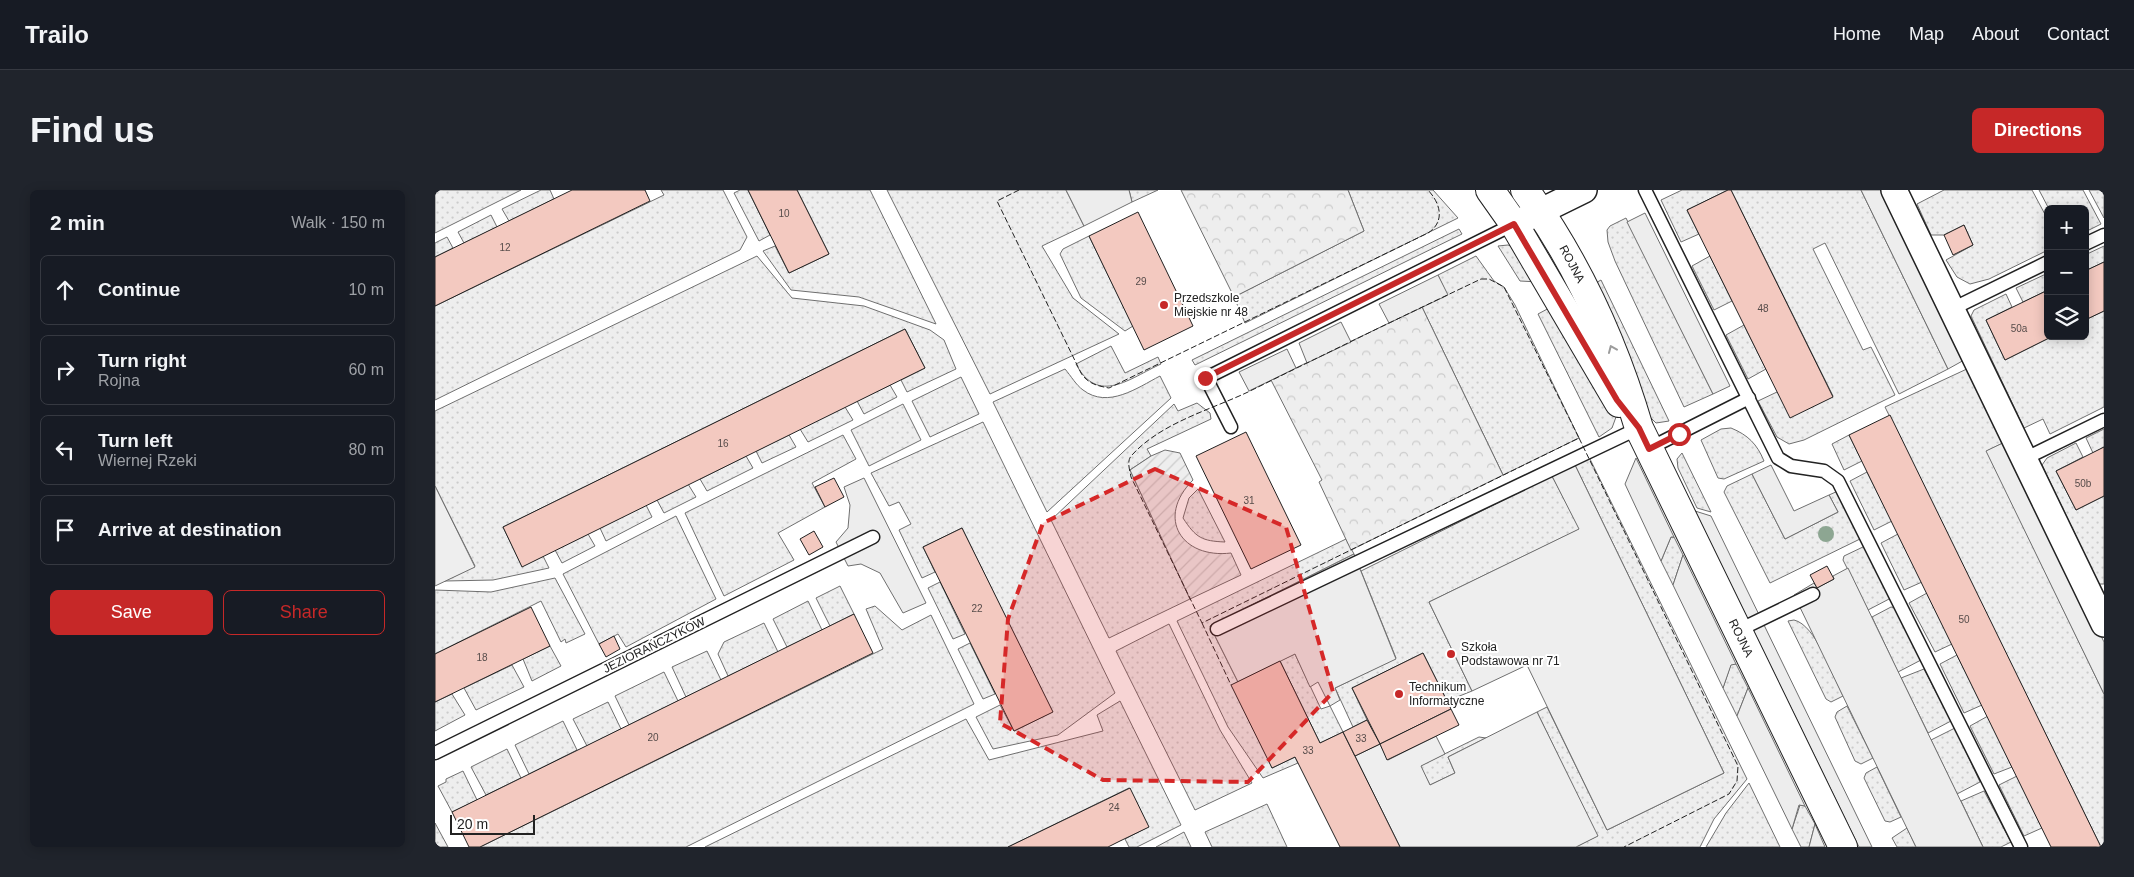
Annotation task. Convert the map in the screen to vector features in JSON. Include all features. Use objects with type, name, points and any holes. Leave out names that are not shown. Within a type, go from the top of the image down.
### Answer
[{"type":"street","name":"ROJNA","points":[[1490,190],[1514,224],[1617,400],[1643,439],[1843,847]]},
{"type":"street","name":"ROJNA","points":[[1525,190],[1558,238],[1590,300],[1627,387],[1643,439]]},
{"type":"street","points":[[1514,224],[1585,190]]},
{"type":"street","points":[[1894,190],[2024,459],[2102,614]]},
{"type":"lane","points":[[1645,190],[1778,458],[1791,466],[1824,472],[1838,481],[2021,847]]},
{"type":"lane","points":[[1231,427],[1205,378],[1514,224]]},
{"type":"lane","points":[[2089,242],[2104,235]]},
{"type":"lane","points":[[1952,310],[2044,264]]},
{"type":"lane","points":[[1217,629],[1643,439],[1749,398]]},
{"type":"lane","points":[[2024,459],[2104,420]]},
{"type":"lane","name":"JEZIORAŃCZYKÓW","points":[[435,753],[873,537]]},
{"type":"lane","points":[[1737,631],[1813,594]]},
{"type":"highlighted area","points":[[1155,469],[1286,527],[1333,692],[1248,782],[1103,780],[1000,723],[1008,619],[1043,523]]},
{"type":"green space","points":[[435,190],[521,190],[435,233]]},
{"type":"green space","points":[[541,190],[550,190],[554,199],[509,221],[502,209]]},
{"type":"green space","points":[[661,190],[723,190],[747,237],[740,250],[435,400],[435,306],[664,195]]},
{"type":"green space","points":[[740,190],[748,190],[770,235],[759,241],[734,193]]},
{"type":"green space","points":[[797,190],[870,190],[936,324],[859,297],[791,290],[763,251],[775,246],[789,273],[829,254]]},
{"type":"green space","points":[[887,190],[1066,190],[1084,226],[1042,246],[1073,298],[1119,334],[990,394]]},
{"type":"green space","points":[[1129,190],[1158,190],[1132,202]]},
{"type":"green space","points":[[1181,190],[1348,190],[1364,231],[1234,297]]},
{"type":"green space","points":[[1348,190],[1433,190],[1458,218],[1245,323],[1234,297],[1364,231]]},
{"type":"green space","points":[[1682,190],[1728,190],[1687,210],[1699,234],[1681,242],[1661,200]]},
{"type":"green space","points":[[1731,190],[1861,190],[1948,369],[1899,394],[1825,243],[1813,249],[1863,350],[1871,347],[1895,395],[1804,440],[1789,444],[1777,437],[1758,401],[1777,392],[1833,396]]},
{"type":"green space","points":[[1944,190],[2032,190],[2044,212],[2044,252],[1989,279],[1970,284],[1957,277],[1946,260],[1973,245],[1964,225],[1944,235],[1931,235],[1917,204]]},
{"type":"green space","points":[[2039,190],[2083,190],[2101,224],[2089,230],[2089,205],[2047,205]]},
{"type":"green space","points":[[2089,190],[2104,190],[2104,218]]},
{"type":"green space","points":[[491,215],[497,227],[464,243],[458,232]]},
{"type":"green space","points":[[1626,218],[1713,394],[1684,407],[1615,261],[1608,242],[1607,230],[1610,226]]},
{"type":"green space","points":[[1459,229],[1462,234],[1195,365],[1192,360]]},
{"type":"green space","points":[[1089,236],[1133,326],[1125,331],[1081,298],[1060,254],[1063,249]]},
{"type":"green space","points":[[447,237],[453,248],[435,257],[435,243]]},
{"type":"green space","points":[[1508,245],[1513,247],[1539,282],[1520,281],[1498,246]]},
{"type":"green space","points":[[2104,246],[2104,262],[2089,269],[2089,253]]},
{"type":"green space","points":[[757,256],[792,298],[864,306],[930,330],[944,340],[956,369],[907,392],[901,380],[925,368],[905,329],[503,527],[522,566],[543,556],[549,568],[493,580],[445,581],[475,566],[435,486],[435,411]]},
{"type":"green space","points":[[1476,256],[1494,281],[1504,287],[1515,305],[1579,438],[1503,475],[1422,307],[1447,295],[1438,275]]},
{"type":"green space","points":[[1710,256],[1732,301],[1714,310],[1692,266]]},
{"type":"green space","points":[[2044,275],[2044,292],[2023,302],[2016,288]]},
{"type":"green space","points":[[1601,280],[1669,421],[1656,423],[1650,417],[1592,285]]},
{"type":"green space","points":[[2006,294],[2012,307],[1986,320],[2005,360],[2045,340],[2089,340],[2089,318],[2104,311],[2104,407],[2050,434],[2043,419],[2024,428],[1971,316],[1974,310]]},
{"type":"green space","points":[[1553,306],[1616,417],[1612,428],[1599,437],[1538,314]]},
{"type":"green space","points":[[1422,307],[1503,475],[1351,550],[1319,482],[1322,480],[1271,380]]},
{"type":"green space","points":[[1744,325],[1766,369],[1748,379],[1726,335]]},
{"type":"green space","points":[[1111,346],[1125,373],[1158,357],[1161,364],[1115,385],[1104,386],[1094,384],[1085,377],[1076,364]]},
{"type":"green space","points":[[1969,368],[2007,441],[1987,451],[2104,694],[2104,847],[2101,847],[1885,407]]},
{"type":"green space","points":[[1065,369],[1083,390],[1102,398],[1122,395],[1160,376],[1171,398],[1047,512],[993,402]]},
{"type":"green space","points":[[961,377],[979,414],[930,437],[912,401]]},
{"type":"green space","points":[[890,385],[897,397],[864,414],[857,401]]},
{"type":"green space","points":[[1197,403],[1210,413],[1211,419],[1147,449],[1151,456],[1130,470],[1190,599],[1109,638],[1051,520],[1174,404],[1178,411]]},
{"type":"green space","points":[[903,404],[921,440],[869,466],[851,430]]},
{"type":"green space","points":[[845,407],[853,420],[808,442],[800,429]]},
{"type":"green space","points":[[983,422],[1115,693],[1058,735],[993,749],[976,717],[1000,705],[1014,731],[1052,712],[962,528],[923,547],[935,572],[922,578],[899,530],[911,524],[899,502],[889,506],[871,473]]},
{"type":"green space","points":[[1731,428],[1751,441],[1764,461],[1724,479],[1718,478],[1701,440],[1721,429]]},
{"type":"green space","points":[[2104,429],[2104,447],[2093,453],[2086,438]]},
{"type":"green space","points":[[789,435],[796,447],[762,463],[756,451]]},
{"type":"green space","points":[[843,435],[856,459],[812,483],[825,507],[778,533],[794,560],[724,596],[685,513]]},
{"type":"green space","points":[[1849,435],[1862,461],[1844,470],[1832,444]]},
{"type":"green space","points":[[2076,443],[2083,457],[2056,471],[2076,510],[2104,496],[2104,584],[2099,584],[2042,465],[2047,458]]},
{"type":"green space","points":[[1165,450],[1180,453],[1193,480],[1182,494],[1176,508],[1175,521],[1179,533],[1187,543],[1199,549],[1214,553],[1231,553],[1241,575],[1190,599],[1130,470],[1151,456]]},
{"type":"green space","points":[[1682,453],[1711,512],[1697,508],[1678,468],[1677,459]]},
{"type":"green space","points":[[746,456],[753,468],[707,491],[700,479]]},
{"type":"green space","points":[[1589,457],[1747,779],[1714,819],[1700,847],[1576,847],[1597,836],[1537,712],[1547,707],[1607,830],[1724,773],[1575,465]]},
{"type":"green space","points":[[1575,465],[1724,773],[1607,830],[1527,665],[1472,691],[1429,602],[1579,529],[1552,476]]},
{"type":"green space","points":[[1867,472],[1892,521],[1874,530],[1850,481]]},
{"type":"green space","points":[[1752,474],[1785,539],[1838,512],[1829,495],[1838,491],[1860,539],[1770,583],[1724,492],[1727,486]]},
{"type":"green space","points":[[1552,476],[1580,529],[1429,602],[1472,691],[1447,701],[1423,653],[1352,688],[1367,720],[1353,727],[1335,688],[1396,658],[1361,571]]},
{"type":"green space","points":[[688,484],[696,497],[664,513],[657,500]]},
{"type":"green space","points":[[435,486],[475,567],[435,586]]},
{"type":"green space","points":[[1198,489],[1225,542],[1211,541],[1200,537],[1183,518],[1189,498]]},
{"type":"green space","points":[[646,505],[652,517],[606,541],[600,528]]},
{"type":"green space","points":[[676,516],[716,599],[626,647],[618,634],[599,644],[563,574]]},
{"type":"green space","points":[[588,534],[595,546],[562,563],[555,550]]},
{"type":"green space","points":[[1898,534],[1922,582],[1904,590],[1881,543]]},
{"type":"green space","points":[[1671,537],[1674,537],[1683,555],[1673,585],[1661,561]]},
{"type":"green space","points":[[1346,539],[1354,554],[1210,626],[1238,682],[1272,768],[1295,757],[1298,763],[1263,778],[1228,727],[1177,621]]},
{"type":"green space","points":[[1865,546],[1891,598],[1868,610],[1843,560],[1844,556]]},
{"type":"green space","points":[[555,578],[585,634],[566,643],[565,639],[561,642],[541,601],[435,654],[435,590],[491,592]]},
{"type":"green space","points":[[940,582],[965,634],[953,639],[928,588]]},
{"type":"green space","points":[[840,586],[854,614],[830,626],[816,598]]},
{"type":"green space","points":[[1927,593],[1952,644],[1935,652],[1909,603]]},
{"type":"green space","points":[[808,601],[822,630],[787,647],[773,619]]},
{"type":"green space","points":[[875,606],[902,630],[931,615],[974,704],[686,847],[480,847],[883,649],[866,609]]},
{"type":"green space","points":[[1891,607],[1896,608],[1921,660],[1898,672],[1872,617]]},
{"type":"green space","points":[[1794,620],[1810,631],[1817,641],[1843,696],[1831,702],[1826,699],[1788,621]]},
{"type":"green space","points":[[764,623],[778,652],[728,676],[718,654],[724,642]]},
{"type":"green space","points":[[1169,624],[1220,730],[1252,783],[1195,810],[1116,651]]},
{"type":"green space","points":[[970,643],[995,694],[983,699],[958,649]]},
{"type":"green space","points":[[550,646],[561,666],[532,681],[523,659]]},
{"type":"green space","points":[[707,651],[721,680],[686,697],[672,667]]},
{"type":"green space","points":[[1295,654],[1321,709],[1330,706],[1343,732],[1320,743],[1280,661]]},
{"type":"green space","points":[[1957,655],[1982,705],[1964,713],[1940,664]]},
{"type":"green space","points":[[1731,664],[1736,664],[1748,688],[1737,716],[1723,688]]},
{"type":"green space","points":[[512,665],[524,687],[476,710],[464,688]]},
{"type":"green space","points":[[1924,669],[1951,721],[1928,733],[1901,678]]},
{"type":"green space","points":[[664,672],[678,701],[629,725],[615,696]]},
{"type":"green space","points":[[452,694],[465,715],[435,731],[435,702]]},
{"type":"green space","points":[[1120,701],[1181,825],[1137,847],[1129,847],[1125,839],[1148,827],[1129,788],[1008,847],[705,847],[966,719],[989,760],[1103,731],[1097,715]]},
{"type":"green space","points":[[608,702],[621,729],[587,746],[573,719]]},
{"type":"green space","points":[[1847,706],[1873,758],[1861,764],[1855,761],[1835,717],[1837,712]]},
{"type":"green space","points":[[1537,712],[1598,836],[1576,847],[1400,847],[1355,756],[1380,744],[1388,760],[1436,736],[1445,754],[1421,766],[1430,785],[1455,773],[1448,757]]},
{"type":"green space","points":[[1988,716],[2012,767],[1994,774],[1970,726]]},
{"type":"green space","points":[[563,721],[577,750],[529,774],[515,745]]},
{"type":"green space","points":[[1955,728],[1980,782],[1957,794],[1931,740]]},
{"type":"green space","points":[[1479,737],[1486,738],[1448,757],[1455,773],[1430,785],[1420,766]]},
{"type":"green space","points":[[507,749],[521,778],[486,795],[471,767]]},
{"type":"green space","points":[[1877,767],[1901,817],[1890,822],[1885,821],[1864,778],[1866,773]]},
{"type":"green space","points":[[463,771],[477,800],[452,812],[438,786],[446,782],[446,779]]},
{"type":"green space","points":[[2017,776],[2042,828],[2024,836],[1999,785]]},
{"type":"green space","points":[[1749,783],[1780,847],[1706,847],[1726,813]]},
{"type":"green space","points":[[1984,791],[2011,842],[2001,847],[1983,847],[1961,801]]},
{"type":"green space","points":[[1267,804],[1287,847],[1212,847],[1205,832]]},
{"type":"green space","points":[[1800,805],[1805,806],[1815,824],[1809,847],[1801,847],[1792,829]]},
{"type":"green space","points":[[435,823],[448,847],[435,847]]},
{"type":"green space","points":[[1907,828],[1916,847],[1897,847],[1892,838]]},
{"type":"green space","points":[[1184,832],[1191,847],[1156,847]]},
{"type":"shaded area","points":[[1066,190],[1129,190],[1132,202],[1084,226]]},
{"type":"shaded area","points":[[1861,190],[1885,190],[1966,359],[1948,369]]},
{"type":"shaded area","points":[[1645,213],[1730,386],[1713,394],[1627,222]]},
{"type":"shaded area","points":[[1438,275],[1448,295],[1389,323],[1379,304]]},
{"type":"shaded area","points":[[1341,322],[1351,342],[1307,363],[1299,343]]},
{"type":"shaded area","points":[[1287,349],[1296,368],[1249,391],[1239,372]]},
{"type":"shaded area","points":[[2007,441],[2104,642],[2104,694],[1986,451]]},
{"type":"shaded area","points":[[1636,458],[1674,537],[1671,537],[1661,561],[1625,484]]},
{"type":"shaded area","points":[[1771,465],[1794,511],[1829,495],[1838,512],[1785,539],[1752,474]]},
{"type":"shaded area","points":[[864,478],[926,603],[903,613],[880,573],[861,564],[848,566],[836,542],[848,528],[850,505],[844,487]]},
{"type":"shaded area","points":[[1695,511],[1711,516],[1872,847],[1859,847]]},
{"type":"shaded area","points":[[1354,554],[1396,659],[1335,688],[1340,700],[1330,706],[1318,682],[1310,687],[1295,654],[1238,682],[1210,626]]},
{"type":"shaded area","points":[[1683,555],[1736,664],[1731,665],[1723,688],[1673,585]]},
{"type":"shaded area","points":[[1848,568],[1983,847],[1916,847],[1794,595],[1814,583],[1817,588],[1834,579],[1833,576]]},
{"type":"shaded area","points":[[1748,688],[1805,806],[1799,805],[1792,829],[1737,716]]},
{"type":"shaded area","points":[[1815,824],[1825,847],[1809,847]]},
{"type":"building","points":[[572,190],[645,190],[650,201],[435,306],[435,257]]},
{"type":"building","points":[[748,190],[797,190],[829,254],[789,273]]},
{"type":"building","points":[[1731,190],[1833,397],[1790,418],[1687,210]]},
{"type":"building","points":[[1138,212],[1193,326],[1144,350],[1089,236]]},
{"type":"building","points":[[1964,225],[1973,245],[1953,255],[1944,235]]},
{"type":"building","points":[[2104,262],[2104,311],[2089,318],[2089,295],[2089,269]]},
{"type":"building","points":[[2044,292],[2045,340],[2005,360],[1986,320]]},
{"type":"building","points":[[905,329],[925,368],[522,567],[503,527]]},
{"type":"building","points":[[1890,415],[2101,847],[2051,847],[1867,472],[1849,435]]},
{"type":"building","points":[[1246,432],[1301,545],[1251,569],[1196,456]]},
{"type":"building","points":[[2104,447],[2104,496],[2076,510],[2056,471]]},
{"type":"building","points":[[834,478],[844,497],[825,507],[815,487]]},
{"type":"building","points":[[962,528],[1053,712],[1014,731],[923,547]]},
{"type":"building","points":[[814,531],[823,547],[809,555],[800,539]]},
{"type":"building","points":[[1827,566],[1834,579],[1817,588],[1810,575]]},
{"type":"building","points":[[531,607],[550,646],[435,702],[435,654]]},
{"type":"building","points":[[854,614],[873,653],[480,847],[469,847],[452,812]]},
{"type":"building","points":[[614,636],[620,649],[606,657],[599,644]]},
{"type":"building","name":"Technikum Informatyczne","points":[[1423,653],[1451,709],[1380,744],[1352,688]]},
{"type":"building","points":[[1280,661],[1320,743],[1343,732],[1400,847],[1340,847],[1295,757],[1272,768],[1231,685]]},
{"type":"building","points":[[1451,709],[1459,725],[1387,760],[1380,744]]},
{"type":"building","points":[[1367,720],[1380,744],[1355,756],[1343,732]]},
{"type":"building","points":[[1130,788],[1149,827],[1108,847],[1008,847]]},
{"type":"fence","points":[[1019,190],[997,201],[1081,373],[1093,384],[1109,388],[1428,233],[1437,224],[1439,218],[1436,201],[1428,190]]},
{"type":"fence","points":[[1481,279],[1489,279],[1504,287],[1579,438],[1202,623],[1131,477],[1129,469],[1130,457],[1157,434],[1171,426],[1248,392],[1481,279]]},
{"type":"fence","points":[[1579,438],[1738,766],[1737,781],[1729,794],[1624,847]]},
{"type":"fence","points":[[1202,623],[1231,685]]},
{"type":"place","name":"Przedszkole Miejskie nr 48","points":[[1164,305]]},
{"type":"place","name":"Szkoła Podstawowa nr 71","points":[[1451,654]]},
{"type":"place","name":"Technikum Informatyczne","points":[[1399,694]]},
{"type":"route","points":[[1205,378],[1478,244],[1514,224],[1617,400],[1639,428],[1649,449],[1679,434]]}]
